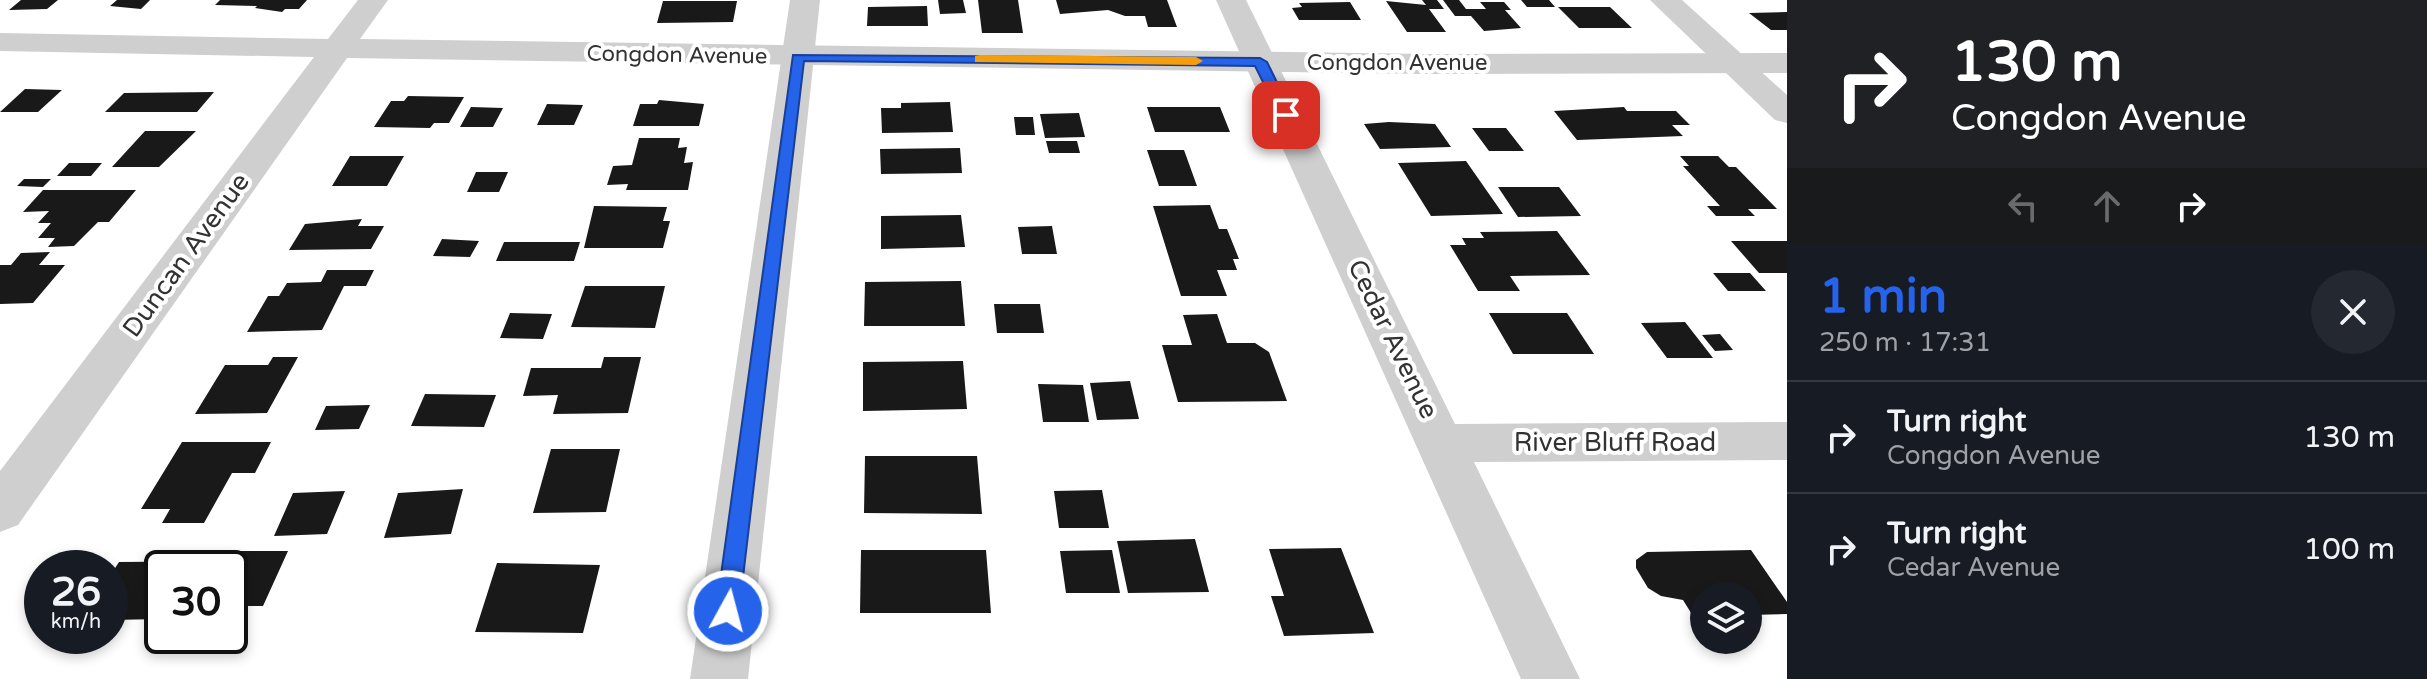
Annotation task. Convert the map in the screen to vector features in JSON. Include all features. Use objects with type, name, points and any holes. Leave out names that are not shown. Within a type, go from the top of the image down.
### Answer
[{"type":"street","name":"Duncan Avenue","points":[[0,510],[373,0]]},
{"type":"street","points":[[719,679],[805,0]]},
{"type":"street","name":"Cedar Avenue","points":[[1231,0],[1551,679]]},
{"type":"street","points":[[1665,0],[1787,113]]},
{"type":"street","name":"Congdon Avenue","points":[[0,42],[798,57],[1787,63]]},
{"type":"street","name":"River Bluff Road","points":[[1442,443],[1787,441]]},
{"type":"building","points":[[21,0],[58,0],[47,9],[9,10]]},
{"type":"building","points":[[117,0],[150,0],[141,9],[110,6]]},
{"type":"building","points":[[220,0],[307,0],[299,9],[285,9],[282,12],[255,8],[257,6],[215,5]]},
{"type":"building","points":[[938,0],[963,0],[966,13],[940,14]]},
{"type":"building","points":[[978,0],[1018,0],[1023,33],[982,33]]},
{"type":"building","points":[[1056,0],[1167,0],[1177,27],[1148,27],[1145,16],[1125,16],[1108,10],[1060,14]]},
{"type":"building","points":[[1422,0],[1437,0],[1444,9],[1429,9],[1446,32],[1407,32],[1386,1],[1426,5]]},
{"type":"building","points":[[1443,0],[1459,0],[1466,9],[1486,9],[1480,2],[1504,2],[1511,10],[1505,10],[1521,28],[1484,31],[1471,16],[1455,16]]},
{"type":"building","points":[[1521,0],[1549,0],[1555,7],[1527,7]]},
{"type":"building","points":[[663,1],[737,1],[733,22],[657,23]]},
{"type":"building","points":[[1350,2],[1361,20],[1299,20],[1292,8],[1302,7],[1299,3]]},
{"type":"building","points":[[927,6],[928,26],[867,26],[868,7]]},
{"type":"building","points":[[1558,7],[1610,7],[1632,28],[1579,28]]},
{"type":"building","points":[[1787,12],[1787,30],[1771,30],[1749,13]]},
{"type":"building","points":[[25,89],[62,90],[38,112],[0,112]]},
{"type":"building","points":[[214,92],[197,112],[105,112],[124,93]]},
{"type":"building","points":[[408,96],[464,97],[449,123],[434,123],[430,128],[374,127],[391,101],[404,101]]},
{"type":"building","points":[[659,100],[704,104],[699,126],[633,126],[640,104],[657,104]]},
{"type":"building","points":[[950,102],[953,132],[882,133],[881,108],[901,108],[901,103]]},
{"type":"building","points":[[547,104],[583,105],[574,125],[537,125]]},
{"type":"building","points":[[471,107],[503,108],[493,127],[460,127]]},
{"type":"building","points":[[1147,107],[1220,107],[1230,132],[1155,132]]},
{"type":"building","points":[[1624,107],[1627,111],[1676,111],[1690,125],[1672,125],[1683,136],[1577,140],[1554,111]]},
{"type":"building","points":[[1079,113],[1085,137],[1045,138],[1040,114]]},
{"type":"building","points":[[1014,117],[1033,117],[1035,135],[1016,135]]},
{"type":"building","points":[[1364,124],[1435,124],[1451,147],[1380,149]]},
{"type":"building","points":[[1472,128],[1506,128],[1524,151],[1489,151]]},
{"type":"building","points":[[145,131],[196,131],[159,167],[112,167]]},
{"type":"building","points":[[639,138],[680,138],[678,148],[687,147],[684,163],[693,162],[688,190],[626,190],[628,184],[607,185],[613,166],[632,165]]},
{"type":"building","points":[[1046,141],[1077,141],[1080,153],[1049,153]]},
{"type":"building","points":[[960,148],[962,173],[881,174],[880,149]]},
{"type":"building","points":[[1147,150],[1184,150],[1197,186],[1159,186]]},
{"type":"building","points":[[350,156],[404,156],[387,186],[332,186]]},
{"type":"building","points":[[1680,156],[1718,156],[1729,167],[1736,167],[1777,209],[1748,209],[1755,216],[1716,216],[1707,206],[1720,206],[1683,166],[1689,166]]},
{"type":"building","points":[[1466,161],[1503,214],[1431,216],[1398,163]]},
{"type":"building","points":[[69,163],[102,163],[91,176],[57,176]]},
{"type":"building","points":[[476,172],[508,172],[499,192],[467,192]]},
{"type":"building","points":[[24,179],[51,179],[43,187],[17,186]]},
{"type":"building","points":[[1498,187],[1559,187],[1581,216],[1518,217]]},
{"type":"building","points":[[43,190],[136,190],[109,222],[98,222],[74,246],[48,247],[55,238],[38,238],[51,223],[38,223],[49,211],[23,212]]},
{"type":"building","points":[[1210,205],[1219,229],[1227,229],[1239,259],[1233,259],[1237,270],[1217,270],[1227,296],[1181,296],[1153,206]]},
{"type":"building","points":[[594,206],[667,207],[663,221],[670,221],[663,248],[584,248]]},
{"type":"building","points":[[961,215],[965,247],[881,249],[881,216]]},
{"type":"building","points":[[362,219],[358,226],[384,226],[371,249],[289,250],[305,224]]},
{"type":"building","points":[[1052,226],[1057,254],[1022,254],[1018,227]]},
{"type":"building","points":[[1557,231],[1590,275],[1510,276],[1520,291],[1478,291],[1450,245],[1466,245],[1462,238],[1484,238],[1480,232]]},
{"type":"building","points":[[442,239],[479,241],[470,257],[433,256]]},
{"type":"building","points":[[1731,241],[1787,241],[1787,273],[1759,273]]},
{"type":"building","points":[[504,242],[580,242],[574,261],[496,261]]},
{"type":"building","points":[[50,252],[39,265],[65,265],[33,303],[0,304],[0,265],[11,265],[21,253]]},
{"type":"building","points":[[327,270],[374,270],[366,286],[344,286],[322,330],[247,332],[268,296],[279,296],[287,283],[321,282]]},
{"type":"building","points":[[1713,273],[1750,273],[1766,291],[1728,291]]},
{"type":"building","points":[[961,281],[965,326],[864,326],[865,282]]},
{"type":"building","points":[[585,286],[665,286],[655,328],[571,327]]},
{"type":"building","points":[[994,304],[1040,304],[1044,333],[997,333]]},
{"type":"building","points":[[510,313],[552,314],[543,339],[500,338]]},
{"type":"building","points":[[1489,313],[1567,313],[1594,354],[1513,354]]},
{"type":"building","points":[[1217,314],[1227,343],[1255,343],[1269,352],[1287,401],[1178,402],[1162,345],[1192,345],[1183,315]]},
{"type":"building","points":[[1685,322],[1713,358],[1667,358],[1641,323]]},
{"type":"building","points":[[1720,334],[1733,350],[1715,351],[1702,335]]},
{"type":"building","points":[[273,357],[298,357],[267,413],[195,414],[225,365],[268,365]]},
{"type":"building","points":[[604,357],[641,357],[628,413],[553,414],[558,395],[523,396],[531,368],[601,368]]},
{"type":"building","points":[[963,361],[967,409],[863,411],[863,362]]},
{"type":"building","points":[[1130,381],[1139,419],[1097,420],[1090,383]]},
{"type":"building","points":[[1038,384],[1083,385],[1089,422],[1043,422]]},
{"type":"building","points":[[425,394],[496,395],[484,427],[411,426]]},
{"type":"building","points":[[370,405],[359,429],[315,430],[326,406]]},
{"type":"building","points":[[182,442],[271,442],[255,473],[232,473],[204,523],[162,523],[170,509],[141,509]]},
{"type":"building","points":[[551,449],[620,449],[606,512],[533,513]]},
{"type":"building","points":[[865,456],[977,456],[982,514],[864,513]]},
{"type":"building","points":[[463,489],[451,534],[384,538],[398,493]]},
{"type":"building","points":[[1102,490],[1109,528],[1059,528],[1054,491]]},
{"type":"building","points":[[345,491],[327,534],[274,536],[293,493]]},
{"type":"building","points":[[1195,539],[1209,592],[1128,593],[1117,541]]},
{"type":"building","points":[[1341,548],[1374,633],[1284,636],[1271,596],[1284,596],[1269,549]]},
{"type":"building","points":[[861,550],[986,550],[991,613],[860,613]]},
{"type":"building","points":[[1112,550],[1120,593],[1066,593],[1060,551]]},
{"type":"building","points":[[1751,550],[1787,602],[1787,614],[1762,615],[1762,582],[1690,582],[1690,611],[1683,600],[1661,596],[1648,588],[1636,568],[1636,560],[1647,552]]},
{"type":"building","points":[[248,551],[288,551],[263,606],[248,606]]},
{"type":"building","points":[[128,562],[144,562],[144,619],[128,620]]},
{"type":"building","points":[[497,563],[600,565],[583,633],[475,632]]},
{"type":"slow traffic","points":[[980,59],[1196,61]]},
{"type":"route","points":[[728,611],[798,57],[1260,62],[1286,115]]}]
